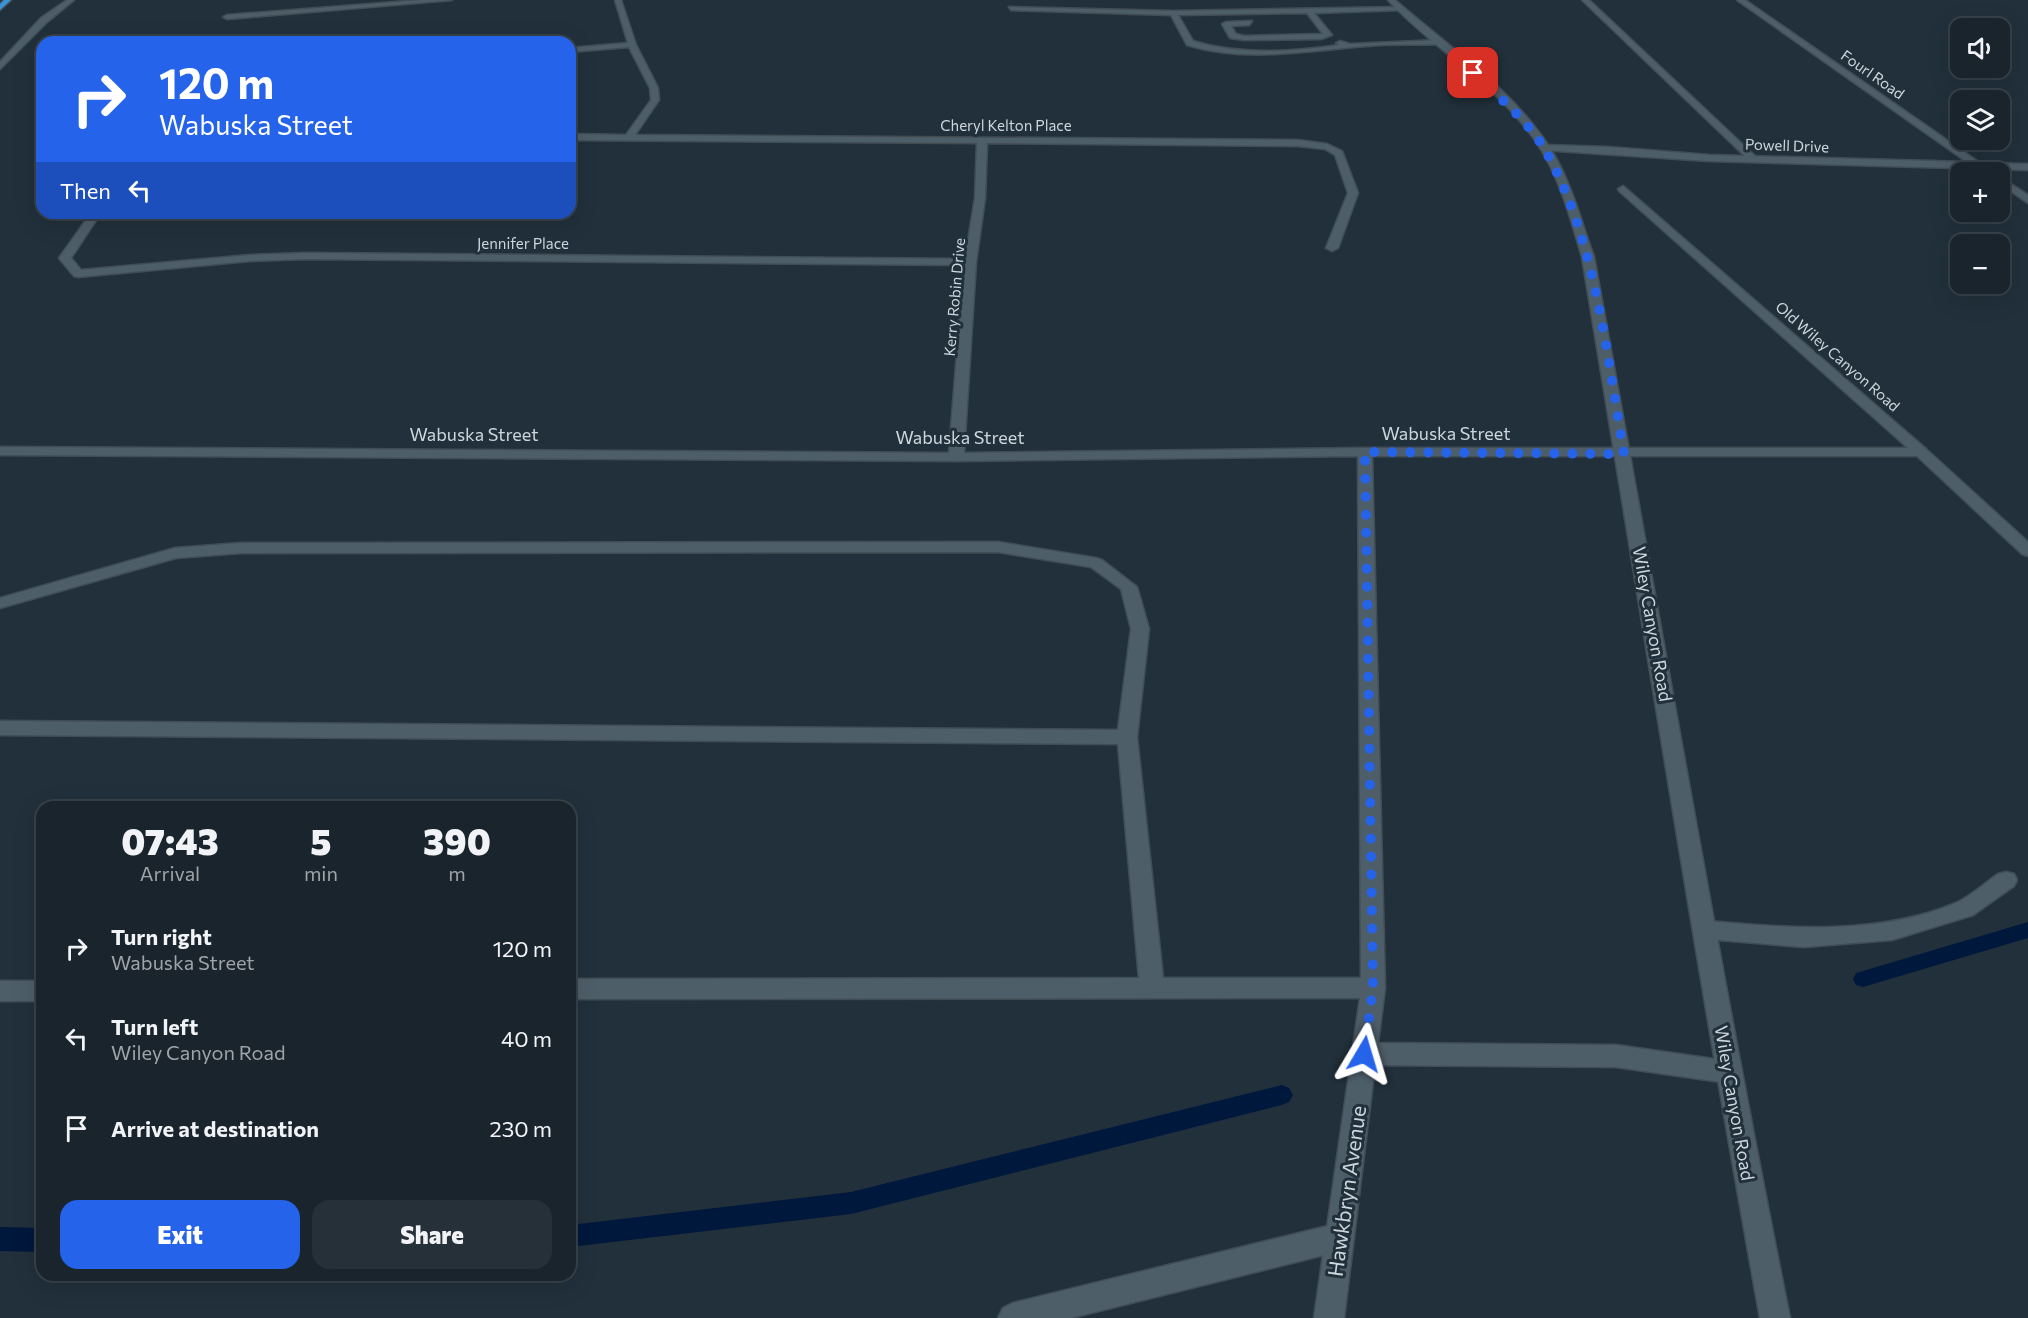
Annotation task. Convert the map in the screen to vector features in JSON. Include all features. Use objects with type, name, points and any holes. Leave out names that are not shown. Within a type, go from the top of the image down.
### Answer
[{"type":"highway","points":[[0,8],[8,0]]},
{"type":"street","points":[[0,67],[44,20],[71,0]]},
{"type":"street","points":[[227,16],[449,0]]},
{"type":"street","points":[[618,0],[632,45],[654,88],[655,100],[628,138]]},
{"type":"street","name":"Wiley Canyon Road","points":[[1391,0],[1507,104],[1545,148],[1568,198],[1588,258],[1706,930],[1728,1072],[1775,1318]]},
{"type":"street","points":[[1585,0],[1753,159]]},
{"type":"street","name":"Fourl Road","points":[[1740,0],[1975,162]]},
{"type":"street","points":[[1011,8],[1173,13],[1401,9]]},
{"type":"street","points":[[1254,23],[1226,24],[1233,36],[1244,38],[1328,35],[1309,11]]},
{"type":"street","points":[[1173,13],[1190,43],[1227,51],[1331,49],[1379,43],[1440,42]]},
{"type":"street","points":[[1307,22],[1317,22]]},
{"type":"street","points":[[1321,37],[1350,46]]},
{"type":"street","points":[[576,50],[632,45]]},
{"type":"street","name":"Cheryl Kelton Place","points":[[576,137],[1298,143],[1327,147],[1339,153],[1353,193],[1332,248]]},
{"type":"street","name":"Kerry Robin Drive","points":[[956,457],[969,262],[980,198],[982,140]]},
{"type":"street","name":"Powell Drive","points":[[1545,148],[1753,159],[1950,164]]},
{"type":"street","name":"Powell Drive","points":[[2010,166],[2028,167]]},
{"type":"street","points":[[2010,187],[2028,200]]},
{"type":"street","name":"Old Wiley Canyon Road","points":[[1623,189],[1921,452],[2028,551]]},
{"type":"street","name":"Jennifer Place","points":[[92,219],[65,258],[78,274],[250,258],[307,256],[969,262]]},
{"type":"street","name":"Wabuska Street","points":[[0,451],[956,457],[1365,452],[1624,454],[1921,452]]},
{"type":"street","name":"Hawkbryn Avenue","points":[[1329,1318],[1373,988],[1365,452]]},
{"type":"street","points":[[0,603],[175,553],[241,548],[998,548],[1096,563],[1129,587],[1140,629],[1128,737],[1152,988]]},
{"type":"street","points":[[0,728],[1128,737]]},
{"type":"street","points":[[1706,930],[1804,938],[1892,931],[1965,909],[2006,880]]},
{"type":"street","points":[[576,989],[1373,988]]},
{"type":"street","points":[[0,991],[36,991]]},
{"type":"street","points":[[1364,1054],[1616,1056],[1728,1072]]},
{"type":"street","points":[[1013,1318],[1340,1237]]},
{"type":"waterway","points":[[1863,979],[2028,930]]},
{"type":"waterway","points":[[576,1235],[851,1203],[1282,1095]]},
{"type":"waterway","points":[[0,1239],[36,1240]]},
{"type":"route","points":[[1364,1054],[1373,988],[1365,452],[1624,454],[1588,258],[1568,198],[1545,148],[1507,104],[1473,73]]}]
